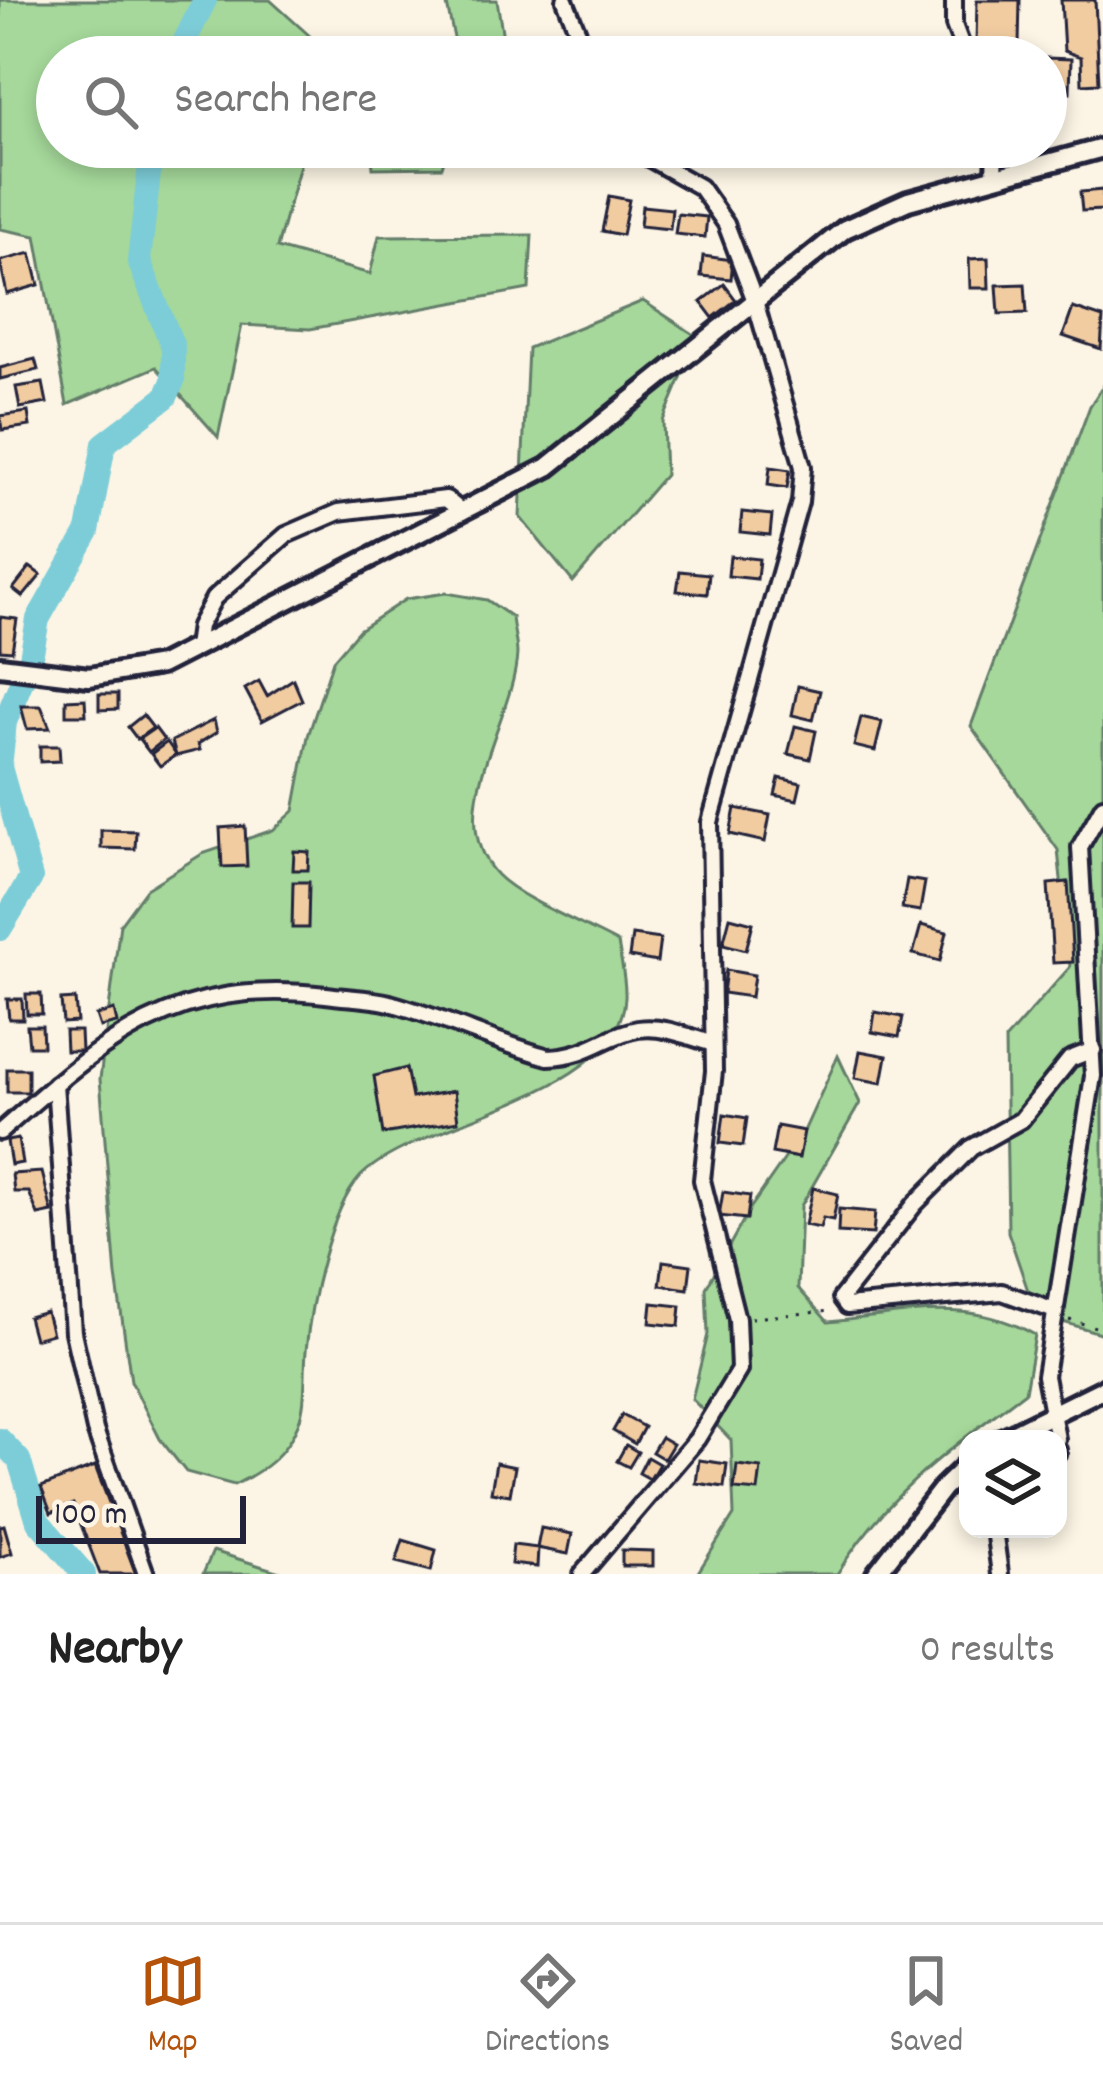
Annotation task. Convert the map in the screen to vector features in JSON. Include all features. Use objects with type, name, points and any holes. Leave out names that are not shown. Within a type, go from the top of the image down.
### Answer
[{"type":"street","points":[[565,0],[580,36]]},
{"type":"street","points":[[954,0],[958,36]]},
{"type":"street","points":[[1067,158],[1103,148]]},
{"type":"street","points":[[582,1574],[697,1439],[739,1370],[737,1319],[702,1180],[713,1044],[710,822],[800,502],[802,467],[755,301],[726,224],[700,187],[666,168]]},
{"type":"street","points":[[994,168],[994,177]]},
{"type":"street","points":[[8,667],[41,674],[124,674],[161,665],[462,512],[586,442],[844,229],[908,201],[1028,168]]},
{"type":"street","points":[[196,647],[199,626],[214,598],[286,535],[339,512],[446,499],[462,512]]},
{"type":"street","points":[[1056,1430],[1045,1376],[1093,1050],[1080,847],[1103,806]]},
{"type":"street","points":[[0,1132],[143,1019],[184,1002],[261,990],[388,1002],[548,1057],[574,1056],[632,1030],[655,1028],[713,1044]]},
{"type":"street","points":[[1052,1311],[1002,1292],[848,1306],[841,1298],[915,1204],[971,1148],[1021,1120],[1070,1059],[1093,1050]]},
{"type":"street","points":[[55,1084],[73,1332],[100,1446],[146,1574]]},
{"type":"street","points":[[1019,1430],[1103,1389]]},
{"type":"street","points":[[876,1574],[959,1473]]},
{"type":"street","points":[[995,1538],[1000,1574]]},
{"type":"path","points":[[1052,1311],[1103,1329]]},
{"type":"green space","points":[[0,0],[270,0],[310,36],[36,36],[36,168],[299,168],[277,248],[370,274],[379,236],[532,235],[529,289],[310,329],[242,325],[218,437],[156,367],[67,405],[36,236],[0,229]]},
{"type":"green space","points":[[446,0],[497,0],[503,36],[454,36]]},
{"type":"green space","points":[[643,301],[698,337],[663,421],[665,475],[573,582],[520,517],[528,348]]},
{"type":"green space","points":[[1103,386],[1103,1334],[1036,1314],[1008,1232],[1005,1040],[1070,967],[1058,850],[971,726],[1090,406]]},
{"type":"green space","points":[[446,593],[487,600],[512,617],[516,645],[513,680],[477,796],[481,851],[508,884],[618,943],[625,998],[614,1032],[589,1060],[553,1084],[387,1157],[360,1177],[339,1212],[323,1260],[308,1332],[298,1424],[272,1461],[234,1485],[186,1472],[160,1439],[131,1381],[116,1276],[100,1079],[120,924],[146,889],[202,854],[273,830],[294,811],[308,736],[333,660],[359,630],[406,599]]},
{"type":"green space","points":[[838,1056],[860,1103],[801,1206],[798,1288],[828,1322],[934,1311],[1010,1323],[1035,1335],[1025,1392],[976,1430],[959,1430],[959,1443],[877,1519],[837,1574],[697,1574],[734,1515],[731,1440],[692,1399],[708,1334],[706,1288],[749,1210],[804,1131]]},
{"type":"green space","points":[[213,1551],[286,1574],[203,1574]]},
{"type":"building","points":[[977,0],[1020,0],[1019,36],[976,36]]},
{"type":"building","points":[[1061,0],[1095,0],[1099,83],[1082,84],[1081,57],[1067,52],[1067,36],[1063,36]]},
{"type":"building","points":[[1067,59],[1071,59],[1067,92]]},
{"type":"building","points":[[1103,190],[1103,210],[1082,211],[1080,192]]},
{"type":"building","points":[[609,196],[629,200],[622,235],[602,231]]},
{"type":"building","points":[[642,206],[672,209],[670,229],[640,226]]},
{"type":"building","points":[[678,214],[707,217],[705,237],[675,234]]},
{"type":"building","points":[[31,253],[39,285],[7,294],[0,261]]},
{"type":"building","points":[[703,256],[733,260],[731,279],[701,276]]},
{"type":"building","points":[[988,258],[989,288],[970,288],[969,259]]},
{"type":"building","points":[[724,284],[736,300],[713,318],[701,302]]},
{"type":"building","points":[[1025,284],[1027,313],[999,314],[997,285]]},
{"type":"building","points":[[1073,308],[1103,318],[1101,349],[1063,336]]},
{"type":"building","points":[[35,359],[38,370],[0,379],[0,368]]},
{"type":"building","points":[[43,383],[47,403],[20,408],[16,387]]},
{"type":"building","points":[[28,412],[30,426],[2,430],[0,416]]},
{"type":"building","points":[[770,467],[790,470],[787,488],[768,485]]},
{"type":"building","points":[[742,512],[772,515],[770,535],[740,532]]},
{"type":"building","points":[[730,556],[759,559],[757,579],[728,576]]},
{"type":"building","points":[[30,567],[41,575],[23,597],[13,589]]},
{"type":"building","points":[[680,571],[709,574],[707,594],[677,591]]},
{"type":"building","points":[[0,617],[17,619],[12,651],[0,650]]},
{"type":"building","points":[[293,679],[302,700],[262,721],[245,689],[259,681],[267,696]]},
{"type":"building","points":[[798,686],[820,691],[813,720],[792,715]]},
{"type":"building","points":[[99,694],[118,694],[118,709],[99,710]]},
{"type":"building","points":[[85,699],[86,715],[66,715],[66,700]]},
{"type":"building","points":[[21,706],[41,706],[50,728],[27,729]]},
{"type":"building","points":[[143,715],[153,728],[137,739],[128,727]]},
{"type":"building","points":[[861,717],[882,722],[875,751],[854,746]]},
{"type":"building","points":[[214,720],[217,732],[198,744],[200,750],[176,756],[172,741]]},
{"type":"building","points":[[795,726],[816,731],[810,759],[788,754]]},
{"type":"building","points":[[155,728],[164,740],[149,752],[139,739]]},
{"type":"building","points":[[167,742],[176,755],[160,766],[151,754]]},
{"type":"building","points":[[40,746],[59,746],[60,761],[40,762]]},
{"type":"building","points":[[779,778],[801,783],[797,800],[775,795]]},
{"type":"building","points":[[735,808],[770,815],[765,842],[730,834]]},
{"type":"building","points":[[245,826],[247,866],[222,867],[220,828]]},
{"type":"building","points":[[101,830],[136,831],[135,849],[101,848]]},
{"type":"building","points":[[294,851],[309,852],[308,870],[293,870]]},
{"type":"building","points":[[907,879],[925,882],[920,911],[902,908]]},
{"type":"building","points":[[293,882],[309,882],[308,928],[292,928]]},
{"type":"building","points":[[1068,882],[1073,962],[1053,963],[1048,884]]},
{"type":"building","points":[[730,917],[753,923],[746,950],[723,944]]},
{"type":"building","points":[[921,925],[947,932],[940,961],[913,954]]},
{"type":"building","points":[[632,935],[660,939],[657,962],[629,957]]},
{"type":"building","points":[[726,970],[754,975],[751,997],[723,993]]},
{"type":"building","points":[[26,994],[41,994],[42,1014],[27,1014]]},
{"type":"building","points":[[7,999],[22,999],[23,1019],[9,1019]]},
{"type":"building","points":[[75,999],[77,1022],[63,1023],[61,1000]]},
{"type":"building","points":[[114,1010],[117,1023],[100,1027],[96,1015]]},
{"type":"building","points":[[875,1012],[903,1017],[899,1037],[872,1032]]},
{"type":"building","points":[[27,1026],[42,1026],[43,1046],[29,1046]]},
{"type":"building","points":[[65,1031],[80,1031],[81,1051],[66,1051]]},
{"type":"building","points":[[860,1051],[887,1056],[882,1083],[855,1078]]},
{"type":"building","points":[[406,1068],[412,1098],[454,1091],[458,1121],[383,1134],[374,1076]]},
{"type":"building","points":[[7,1069],[28,1069],[28,1092],[7,1092]]},
{"type":"building","points":[[724,1114],[747,1118],[743,1146],[720,1143]]},
{"type":"building","points":[[777,1126],[804,1131],[799,1158],[772,1153]]},
{"type":"building","points":[[18,1139],[22,1163],[11,1165],[7,1141]]},
{"type":"building","points":[[42,1172],[52,1212],[38,1215],[29,1192],[14,1192],[12,1174]]},
{"type":"building","points":[[813,1188],[838,1194],[833,1220],[823,1218],[820,1228],[805,1225]]},
{"type":"building","points":[[723,1192],[750,1196],[747,1219],[719,1216]]},
{"type":"building","points":[[839,1209],[875,1212],[873,1234],[838,1232]]},
{"type":"building","points":[[663,1261],[691,1265],[688,1289],[660,1285]]},
{"type":"building","points":[[652,1303],[681,1306],[679,1326],[650,1323]]},
{"type":"building","points":[[46,1312],[52,1334],[34,1339],[28,1317]]},
{"type":"building","points":[[622,1415],[644,1427],[635,1444],[613,1431]]},
{"type":"building","points":[[661,1437],[673,1444],[664,1459],[652,1452]]},
{"type":"building","points":[[626,1445],[638,1452],[629,1467],[617,1461]]},
{"type":"building","points":[[647,1457],[659,1464],[650,1479],[639,1473]]},
{"type":"building","points":[[699,1460],[727,1464],[724,1487],[696,1483]]},
{"type":"building","points":[[496,1463],[515,1467],[510,1495],[491,1492]]},
{"type":"building","points":[[737,1465],[761,1468],[758,1491],[734,1489]]},
{"type":"building","points":[[95,1466],[136,1574],[100,1574],[73,1504],[51,1513],[41,1487]]},
{"type":"building","points":[[4,1525],[12,1553],[0,1557],[0,1526]]},
{"type":"building","points":[[541,1528],[572,1534],[568,1554],[537,1548]]},
{"type":"building","points":[[403,1540],[436,1550],[431,1571],[396,1562]]},
{"type":"building","points":[[513,1545],[538,1548],[537,1567],[511,1564]]},
{"type":"building","points":[[622,1550],[653,1551],[653,1566],[622,1566]]},
{"type":"waterway","points":[[187,36],[205,0]]},
{"type":"waterway","points":[[0,929],[31,878],[0,767],[5,722],[31,658],[38,619],[88,531],[104,444],[166,397],[173,381],[173,347],[139,261],[150,168]]},
{"type":"waterway","points":[[0,1440],[19,1460],[38,1521],[84,1574]]}]
